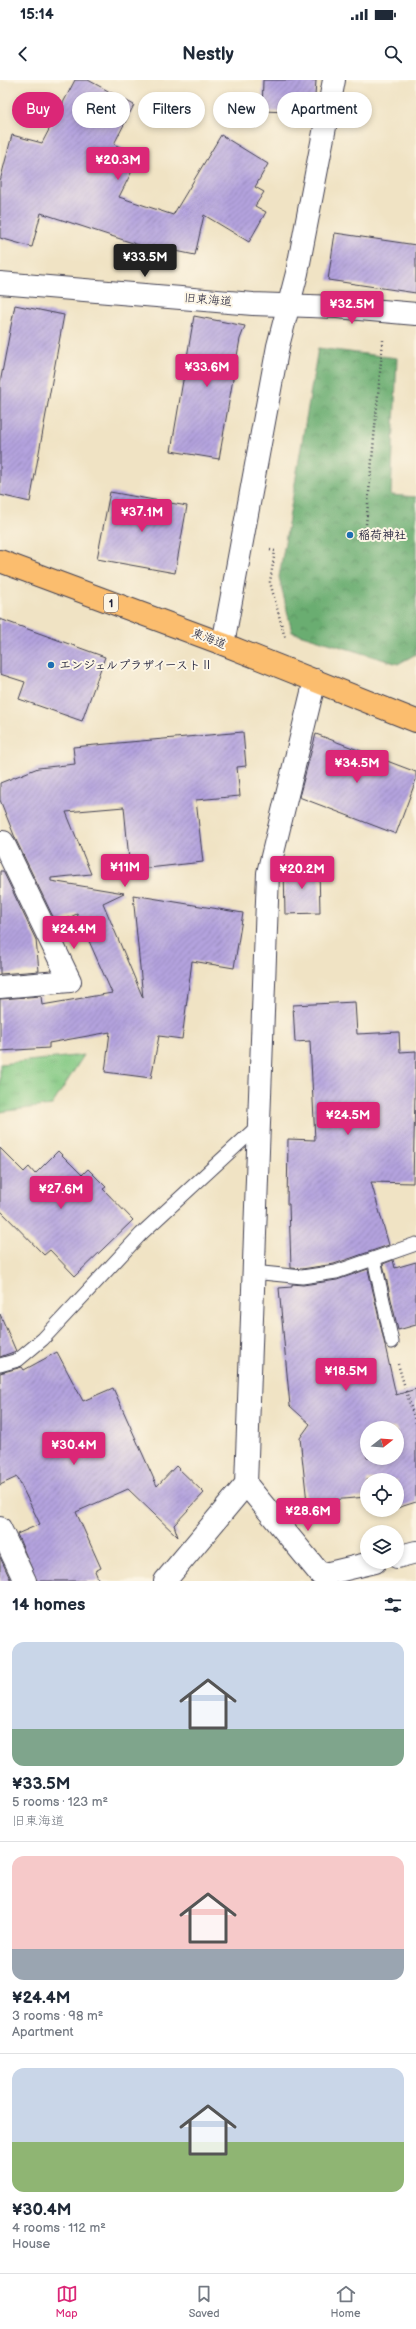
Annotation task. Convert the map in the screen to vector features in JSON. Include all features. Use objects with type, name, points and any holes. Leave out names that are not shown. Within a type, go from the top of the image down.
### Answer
[{"type":"highway","name":"東海道","points":[[0,561],[223,644],[416,721]]},
{"type":"street","points":[[223,644],[278,346],[289,306],[334,80]]},
{"type":"street","name":"旧東海道","points":[[0,283],[289,306],[337,307],[416,314]]},
{"type":"street","points":[[165,1581],[246,1484],[268,873],[315,680]]},
{"type":"street","points":[[0,842],[4,842],[70,981],[0,987]]},
{"type":"street","points":[[246,1484],[322,1578],[360,1567]]},
{"type":"street","points":[[0,1528],[25,1581]]},
{"type":"street","points":[[404,1555],[416,1552]]},
{"type":"lane","points":[[0,1365],[18,1360],[43,1339],[140,1234],[259,1125]]},
{"type":"lane","points":[[253,1272],[302,1277],[336,1272],[416,1244]]},
{"type":"lane","points":[[374,1259],[392,1342]]},
{"type":"path","points":[[364,536],[383,333]]},
{"type":"path","points":[[267,550],[276,551],[270,582],[285,640]]},
{"type":"path","points":[[392,1342],[416,1424]]},
{"type":"green space","name":"稲荷神社","points":[[318,348],[397,358],[391,495],[416,497],[416,654],[398,664],[292,632],[279,577]]},
{"type":"green space","points":[[84,1055],[52,1105],[0,1112],[0,1064]]},
{"type":"building","points":[[75,80],[88,80],[110,92],[72,92],[72,128],[122,128],[114,144],[139,157],[119,197],[173,215],[221,135],[268,164],[255,187],[264,192],[255,206],[266,212],[249,242],[204,215],[195,255],[152,246],[151,249],[41,213],[32,247],[0,238],[0,181],[12,135],[42,143],[50,128],[64,128],[64,101]]},
{"type":"building","points":[[263,80],[316,80],[315,92],[277,92],[277,112],[269,111],[269,92],[263,92]]},
{"type":"building","points":[[130,103],[134,105],[130,113]]},
{"type":"building","points":[[335,233],[416,245],[416,293],[328,280]]},
{"type":"building","points":[[15,305],[64,315],[30,502],[0,495],[0,383]]},
{"type":"building","points":[[194,316],[245,326],[240,339],[219,459],[171,451]]},
{"type":"building","points":[[110,492],[187,506],[175,573],[97,559]]},
{"type":"building","name":"エンジェルプラザイーストⅡ","points":[[0,619],[105,657],[82,721],[19,699],[25,682],[0,674]]},
{"type":"building","points":[[243,732],[246,766],[237,767],[240,796],[196,800],[203,862],[130,870],[124,807],[66,812],[91,874],[51,878],[51,881],[124,893],[103,903],[143,998],[133,895],[243,913],[234,968],[192,961],[182,1039],[159,1036],[151,1078],[105,1072],[110,1032],[49,1043],[49,1048],[0,1051],[0,999],[41,996],[42,1005],[112,993],[77,914],[56,923],[16,840],[0,800],[0,783],[38,768],[75,764],[73,747]]},
{"type":"building","points":[[316,734],[416,772],[416,780],[396,834],[299,797]]},
{"type":"building","points":[[319,867],[320,913],[285,914],[284,868]]},
{"type":"building","points":[[0,871],[3,871],[36,940],[39,971],[0,974]]},
{"type":"building","points":[[355,1002],[357,1034],[399,1032],[400,1052],[416,1051],[413,1183],[371,1182],[389,1245],[334,1264],[302,1269],[291,1268],[289,1204],[287,1204],[288,1139],[315,1140],[310,1041],[295,1042],[293,1005]]},
{"type":"building","points":[[0,1148],[24,1172],[29,1167],[35,1174],[58,1151],[82,1175],[88,1169],[106,1187],[103,1189],[133,1220],[75,1276],[50,1250],[44,1255],[0,1210]]},
{"type":"building","points":[[393,1260],[395,1268],[416,1262],[416,1325],[398,1330],[383,1264]]},
{"type":"building","points":[[368,1269],[396,1395],[416,1389],[416,1502],[404,1506],[404,1473],[360,1473],[360,1498],[307,1502],[300,1438],[310,1424],[290,1406],[279,1288],[292,1287],[292,1284],[303,1285],[337,1280]]},
{"type":"building","points":[[0,1314],[16,1351],[0,1357]]},
{"type":"building","points":[[57,1352],[83,1401],[113,1388],[157,1486],[176,1466],[204,1493],[174,1525],[178,1537],[128,1489],[76,1512],[101,1568],[95,1571],[99,1581],[37,1581],[17,1534],[40,1524],[17,1477],[0,1485],[0,1373],[22,1367],[24,1370]]},
{"type":"building","points":[[0,1557],[11,1581],[0,1581]]},
{"type":"place","name":"稲荷神社","points":[[350,535]]},
{"type":"place","name":"エンジェルプラザイーストⅡ","points":[[51,665]]}]
